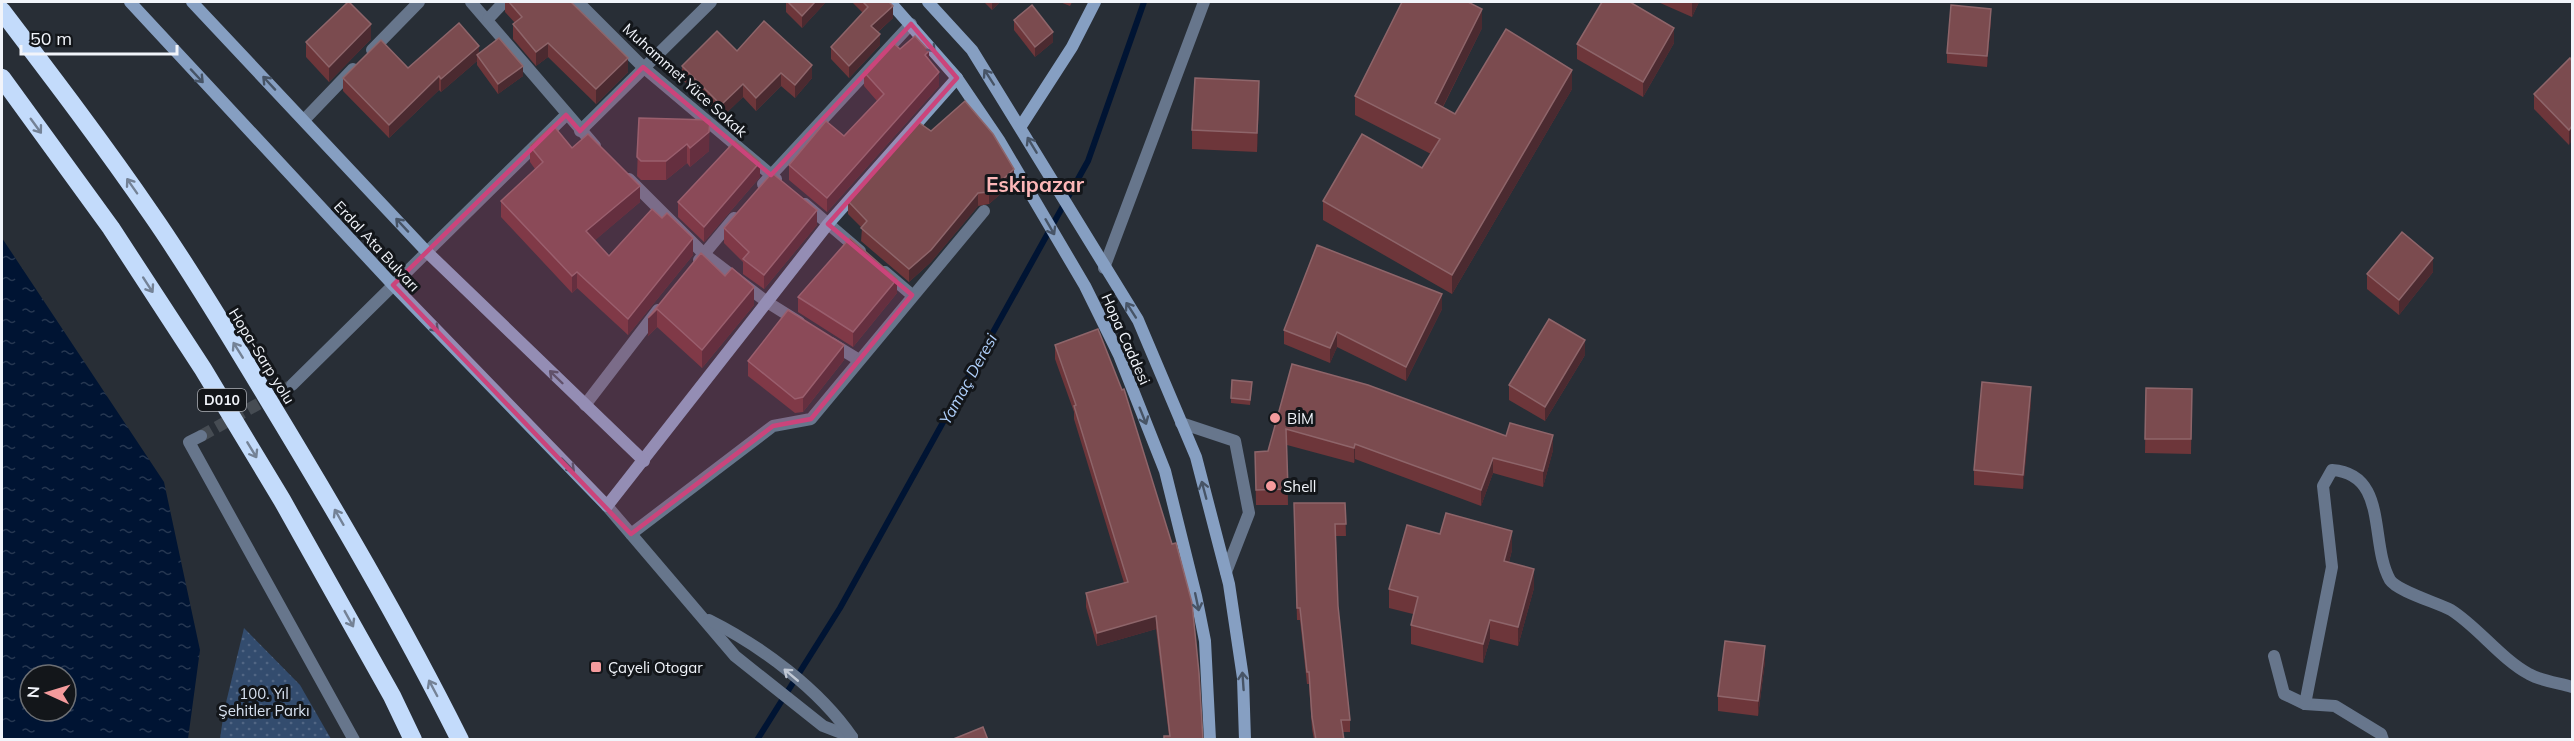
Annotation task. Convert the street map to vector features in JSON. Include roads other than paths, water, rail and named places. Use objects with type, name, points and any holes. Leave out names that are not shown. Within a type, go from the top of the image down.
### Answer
[{"type":"highway","name":"Hopa-Sarp yolu","points":[[2,11],[97,136],[205,297],[326,495],[395,616],[460,740]]},
{"type":"highway","name":"D010","points":[[2,78],[111,228],[203,369],[282,500],[392,696],[413,740]]},
{"type":"street","name":"Erdal Ata Bulvarı","points":[[130,2],[393,285],[607,506]]},
{"type":"street","points":[[192,2],[427,252],[644,461]]},
{"type":"street","points":[[304,120],[420,2]]},
{"type":"street","points":[[471,2],[488,19],[566,115],[605,156]]},
{"type":"street","points":[[488,19],[504,2]]},
{"type":"street","name":"Muhammet Yüce Sokak","points":[[578,2],[644,67],[912,295]]},
{"type":"street","points":[[580,131],[711,2]]},
{"type":"street","name":"Hopa Caddesi","points":[[891,2],[957,78],[999,140],[1085,286],[1119,355],[1165,471],[1205,641],[1210,740]]},
{"type":"street","name":"Hopa Caddesi","points":[[928,2],[972,50],[1021,126],[1104,268],[1138,320],[1196,457],[1226,572],[1243,678],[1245,740]]},
{"type":"street","points":[[1021,126],[1072,47],[1095,2]]},
{"type":"street","points":[[1104,268],[1204,2]]},
{"type":"street","points":[[756,192],[911,24]]},
{"type":"street","points":[[854,738],[823,726],[735,656],[607,506],[828,224],[957,78]]},
{"type":"street","points":[[292,385],[566,115]]},
{"type":"street","points":[[622,173],[704,254],[767,302],[859,360]]},
{"type":"street","points":[[689,271],[741,210]]},
{"type":"street","points":[[631,534],[773,426],[811,418],[984,211]]},
{"type":"street","points":[[585,405],[668,298]]},
{"type":"street","points":[[1181,423],[1234,441],[1249,513],[1226,572]]},
{"type":"street","points":[[201,436],[189,442],[354,740]]},
{"type":"street","points":[[2305,704],[2332,567],[2323,486],[2332,470],[2346,471],[2365,485],[2371,495],[2381,559],[2392,583],[2452,611],[2529,674],[2572,687]]},
{"type":"street","points":[[704,617],[747,639],[835,712],[854,738]]},
{"type":"street","points":[[2274,656],[2284,693],[2305,704],[2335,706],[2381,734],[2383,740]]},
{"type":"water","points":[[2,238],[164,482],[200,650],[188,739],[2,739]]},
{"type":"waterway","name":"Yamaç Deresi","points":[[757,740],[840,608],[1088,161],[1144,2]]},
{"type":"tunnel","points":[[201,436],[292,385]]},
{"type":"place","name":"BİM","points":[[1275,418]]},
{"type":"place","name":"Shell","points":[[1271,486]]},
{"type":"place","name":"Çayeli Otogar","points":[[596,667]]},
{"type":"district","name":"Eskipazar","points":[[1035,184]]},
{"type":"park label","name":"100. Yıl Şehitler Parkı","points":[[264,702]]}]
